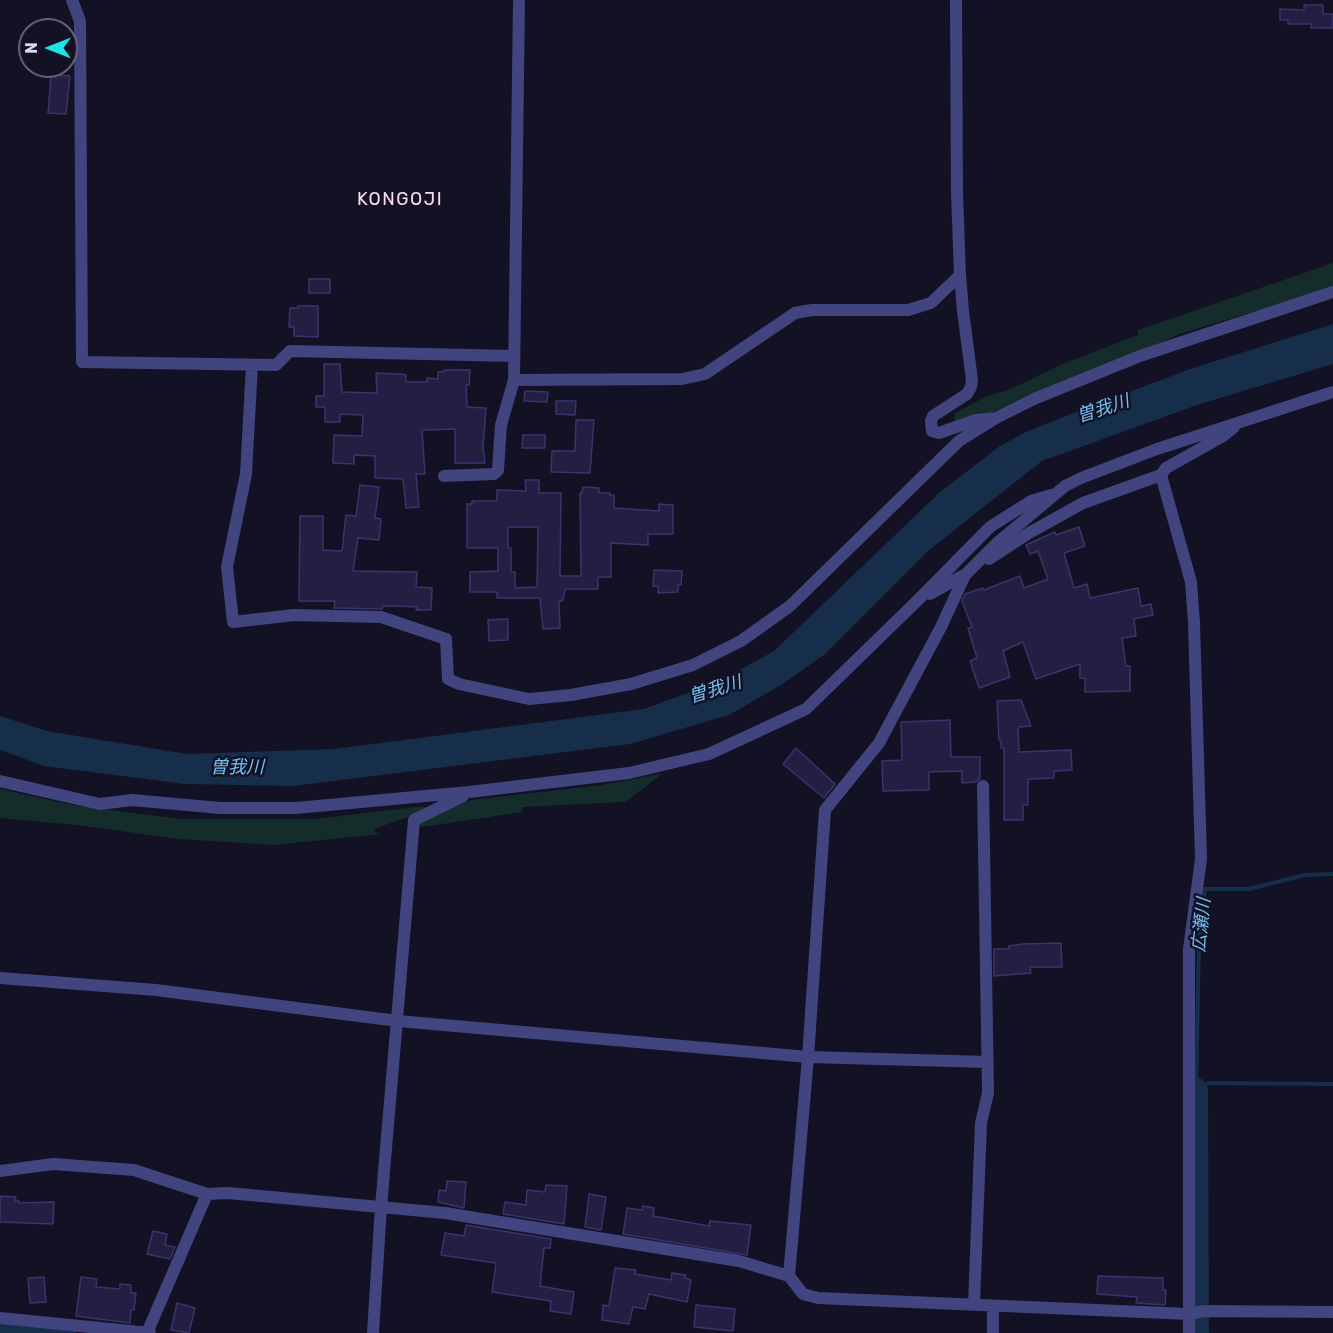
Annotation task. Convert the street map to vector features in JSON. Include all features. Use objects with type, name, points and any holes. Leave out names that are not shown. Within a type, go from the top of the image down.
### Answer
[{"type":"street","points":[[72,0],[80,21],[82,363],[276,365],[290,351],[514,356]]},
{"type":"street","points":[[444,476],[494,474],[498,470],[501,425],[514,380],[519,0]]},
{"type":"street","points":[[956,0],[957,193],[960,275],[972,380],[967,394],[933,416],[932,431],[939,433],[976,420],[996,418]]},
{"type":"street","points":[[514,380],[682,380],[705,374],[795,313],[812,310],[908,310],[931,303],[960,275]]},
{"type":"street","points":[[252,365],[246,474],[227,567],[232,622],[294,615],[381,616],[446,639],[448,679],[459,684],[529,699],[572,695],[631,684],[693,664],[741,641],[790,606],[959,441],[996,418],[1034,399],[1140,356],[1333,292]]},
{"type":"street","points":[[789,1276],[808,1057],[825,810],[879,743],[941,627],[965,575],[997,543],[1065,486],[1157,448],[1333,392]]},
{"type":"street","points":[[918,600],[965,575],[1029,533],[1083,503],[1161,475],[1166,468],[1223,436],[1242,421]]},
{"type":"street","points":[[1161,475],[1191,582],[1194,624],[1201,859],[1189,948],[1189,1333]]},
{"type":"street","points":[[0,781],[100,804],[132,800],[220,808],[296,808],[470,792],[629,773],[709,754],[806,709],[990,527],[1031,501],[1058,492]]},
{"type":"street","points":[[974,1304],[981,1123],[988,1093],[983,786]]},
{"type":"street","points":[[372,1333],[414,820],[470,792]]},
{"type":"street","points":[[0,978],[156,990],[398,1021],[808,1057],[987,1062]]},
{"type":"street","points":[[0,1171],[53,1164],[134,1170],[207,1194],[228,1193],[445,1213],[503,1222],[739,1261],[789,1276],[803,1294],[818,1298],[1189,1314],[1203,1311],[1333,1312]]},
{"type":"street","points":[[0,1318],[148,1333],[207,1194]]},
{"type":"street","points":[[993,1306],[993,1333]]},
{"type":"green space","points":[[1333,263],[1333,288],[1179,334],[1146,350],[1027,396],[991,413],[954,423],[955,413],[987,396],[1011,389],[1065,363],[1138,335],[1138,330]]},
{"type":"green space","points":[[660,774],[625,802],[522,807],[522,812],[416,828],[422,820],[443,809],[472,800],[602,785]]},
{"type":"green space","points":[[0,789],[73,805],[181,819],[315,819],[424,806],[426,809],[374,829],[376,833],[381,834],[274,845],[180,839],[76,825],[0,818]]},
{"type":"water","name":"曽我川","points":[[1333,324],[1333,364],[1200,404],[1042,461],[929,550],[825,654],[781,685],[729,715],[630,744],[293,786],[185,784],[44,766],[0,750],[0,716],[47,731],[187,754],[334,749],[644,709],[720,681],[774,651],[940,492],[1000,446],[1026,432],[1190,369]]},
{"type":"building","points":[[1304,5],[1323,5],[1323,14],[1333,14],[1333,28],[1311,28],[1312,24],[1288,24],[1288,20],[1280,20],[1280,9],[1304,10]]},
{"type":"building","points":[[51,78],[70,78],[66,114],[48,113]]},
{"type":"building","points":[[309,279],[330,279],[330,293],[309,293]]},
{"type":"building","points":[[298,306],[318,306],[318,337],[294,336],[294,327],[289,327],[290,308],[298,308]]},
{"type":"building","points":[[324,364],[340,364],[342,392],[377,393],[376,373],[406,375],[406,382],[427,382],[427,378],[438,379],[438,372],[444,372],[444,370],[470,370],[469,385],[466,385],[467,407],[486,408],[483,447],[485,463],[455,463],[455,429],[422,430],[425,474],[416,474],[419,507],[406,508],[403,479],[375,478],[375,456],[354,455],[354,464],[333,463],[334,435],[362,436],[363,415],[340,414],[340,422],[325,422],[325,407],[316,407],[316,396],[324,396]]},
{"type":"building","points":[[525,391],[548,392],[547,402],[524,401]]},
{"type":"building","points":[[556,401],[576,401],[575,415],[556,414]]},
{"type":"building","points":[[576,420],[594,420],[590,473],[551,472],[552,451],[575,451]]},
{"type":"building","points":[[523,435],[545,435],[545,448],[522,448]]},
{"type":"building","points":[[525,480],[539,480],[539,493],[561,493],[560,576],[581,576],[580,493],[583,487],[599,488],[599,493],[614,495],[614,508],[659,511],[659,504],[673,505],[673,534],[648,534],[648,545],[611,543],[611,577],[598,577],[598,589],[565,589],[563,600],[559,602],[560,628],[543,629],[540,598],[497,598],[497,592],[470,592],[470,572],[498,571],[498,548],[467,548],[467,504],[472,504],[472,501],[497,501],[497,490],[526,491]],"holes":[[[508,527],[538,527],[537,587],[515,588],[515,572],[511,572],[511,548],[508,548]]]},
{"type":"building","points":[[360,485],[379,487],[375,518],[381,519],[379,540],[358,538],[353,571],[417,572],[416,587],[432,588],[431,610],[396,606],[383,606],[382,609],[334,608],[335,601],[299,601],[300,516],[323,516],[323,550],[342,551],[346,515],[356,516]]},
{"type":"building","points":[[1079,527],[1085,546],[1064,553],[1074,588],[1087,584],[1090,598],[1138,588],[1141,606],[1151,604],[1153,615],[1134,619],[1136,636],[1122,638],[1126,666],[1130,666],[1130,691],[1085,692],[1085,678],[1080,678],[1080,664],[1036,679],[1023,642],[1003,651],[1010,677],[979,688],[970,661],[977,658],[968,628],[972,627],[962,601],[965,594],[983,588],[984,590],[1020,576],[1024,588],[1048,579],[1038,551],[1030,554],[1026,545],[1055,532],[1056,535]]},
{"type":"building","points":[[654,570],[682,571],[678,592],[658,593],[658,586],[653,586]]},
{"type":"building","points":[[508,619],[508,640],[489,641],[488,620]]},
{"type":"building","points":[[1021,700],[1031,726],[1018,729],[1019,752],[1071,750],[1072,770],[1054,771],[1054,778],[1028,779],[1028,805],[1023,805],[1023,820],[1004,820],[1004,748],[1001,748],[1001,740],[999,740],[997,701]]},
{"type":"building","points":[[950,720],[951,757],[980,757],[980,778],[976,782],[962,783],[962,771],[929,772],[929,790],[883,791],[882,761],[902,760],[901,722]]},
{"type":"building","points":[[796,748],[835,784],[824,798],[783,764]]},
{"type":"building","points":[[1061,943],[1062,967],[1030,967],[1031,973],[994,976],[994,949],[1009,949],[1009,946],[1022,944]]},
{"type":"building","points":[[447,1181],[466,1182],[464,1208],[438,1202],[439,1190],[446,1191]]},
{"type":"building","points":[[546,1185],[567,1186],[564,1224],[503,1214],[505,1202],[526,1205],[527,1190],[545,1192]]},
{"type":"building","points":[[589,1194],[606,1197],[601,1230],[585,1227]]},
{"type":"building","points":[[0,1196],[16,1197],[15,1201],[19,1203],[54,1202],[53,1224],[0,1222]]},
{"type":"building","points":[[643,1206],[654,1208],[653,1216],[709,1226],[710,1221],[751,1225],[747,1255],[623,1234],[627,1208],[642,1210]]},
{"type":"building","points":[[466,1225],[551,1239],[550,1248],[544,1248],[540,1286],[574,1292],[571,1314],[550,1311],[551,1301],[492,1292],[496,1263],[441,1255],[445,1233],[464,1236]]},
{"type":"building","points":[[153,1231],[167,1234],[165,1245],[175,1247],[170,1259],[147,1254]]},
{"type":"building","points":[[615,1268],[636,1270],[635,1274],[671,1280],[672,1273],[686,1275],[685,1278],[691,1280],[687,1302],[649,1294],[645,1309],[633,1307],[629,1324],[602,1320],[603,1305],[609,1306]]},
{"type":"building","points":[[1098,1276],[1163,1278],[1163,1290],[1166,1290],[1165,1305],[1136,1303],[1137,1297],[1097,1294]]},
{"type":"building","points":[[44,1277],[46,1302],[30,1303],[28,1278]]},
{"type":"building","points":[[81,1277],[97,1279],[96,1287],[120,1289],[120,1284],[131,1285],[131,1293],[136,1293],[130,1323],[76,1316]]},
{"type":"building","points":[[177,1303],[195,1308],[189,1333],[171,1330]]},
{"type":"building","points":[[696,1305],[735,1309],[733,1331],[694,1327]]},
{"type":"waterway","name":"広瀬川","points":[[1333,874],[1305,875],[1249,889],[1205,889],[1199,943],[1196,1090],[1209,1083],[1333,1084]]},
{"type":"waterway","name":"広瀬川","points":[[1196,1090],[1197,1333]]},
{"type":"waterway","name":"広瀬川","points":[[0,1327],[64,1333]]},
{"type":"district","name":"KONGOJI","points":[[400,200]]}]
